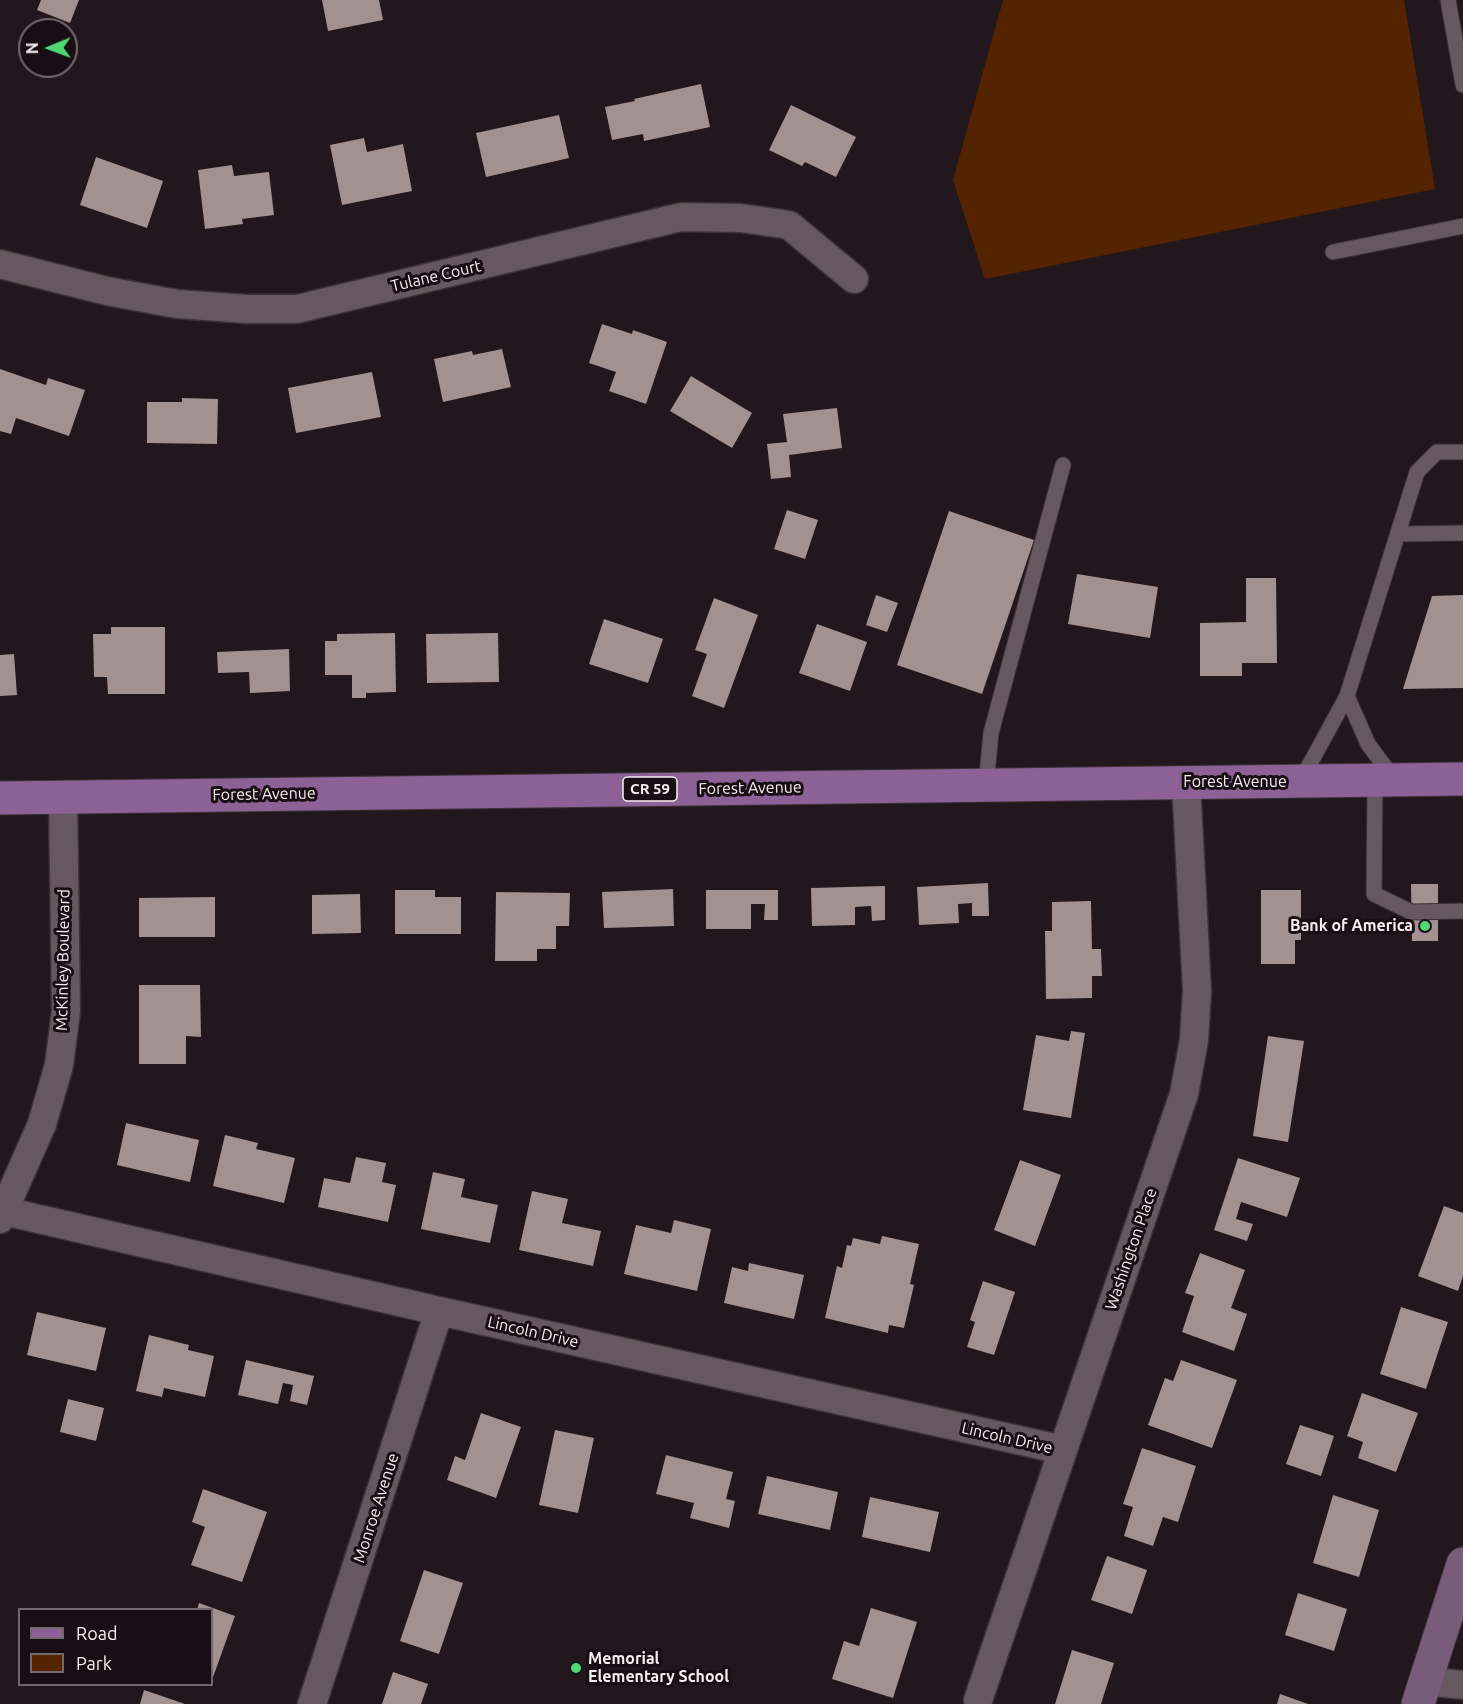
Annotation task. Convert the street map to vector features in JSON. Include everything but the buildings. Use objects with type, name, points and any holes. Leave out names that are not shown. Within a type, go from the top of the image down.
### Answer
[{"type":"main road","name":"Forest Avenue","points":[[0,798],[1463,779]]},
{"type":"street","name":"Tulane Court","points":[[0,264],[107,291],[177,304],[247,309],[297,309],[681,217],[741,218],[789,225],[854,279]]},
{"type":"street","name":"Washington Place","points":[[978,1700],[1184,1094],[1192,1051],[1197,991],[1186,782]]},
{"type":"street","name":"McKinley Boulevard","points":[[2,1215],[42,1124],[59,1065],[66,1011],[63,797]]},
{"type":"street","name":"Lincoln Drive","points":[[2,1215],[1063,1450]]},
{"type":"street","name":"Monroe Avenue","points":[[312,1704],[439,1311]]},
{"type":"street","points":[[1463,1564],[1421,1693],[1463,1685]]},
{"type":"lane","points":[[1448,0],[1463,85]]},
{"type":"lane","points":[[1332,252],[1463,226]]},
{"type":"lane","points":[[1300,782],[1347,696],[1417,472],[1437,452],[1463,452]]},
{"type":"lane","points":[[986,785],[991,733],[1063,465]]},
{"type":"lane","points":[[1398,534],[1463,533]]},
{"type":"lane","points":[[1347,696],[1385,780],[1374,894],[1411,912],[1463,911]]},
{"type":"green space","points":[[1003,0],[1404,0],[1435,189],[985,279],[953,180]]},
{"type":"place","name":"Bank of America","points":[[1425,926]]},
{"type":"place","name":"Memorial Elementary School","points":[[576,1668]]}]
